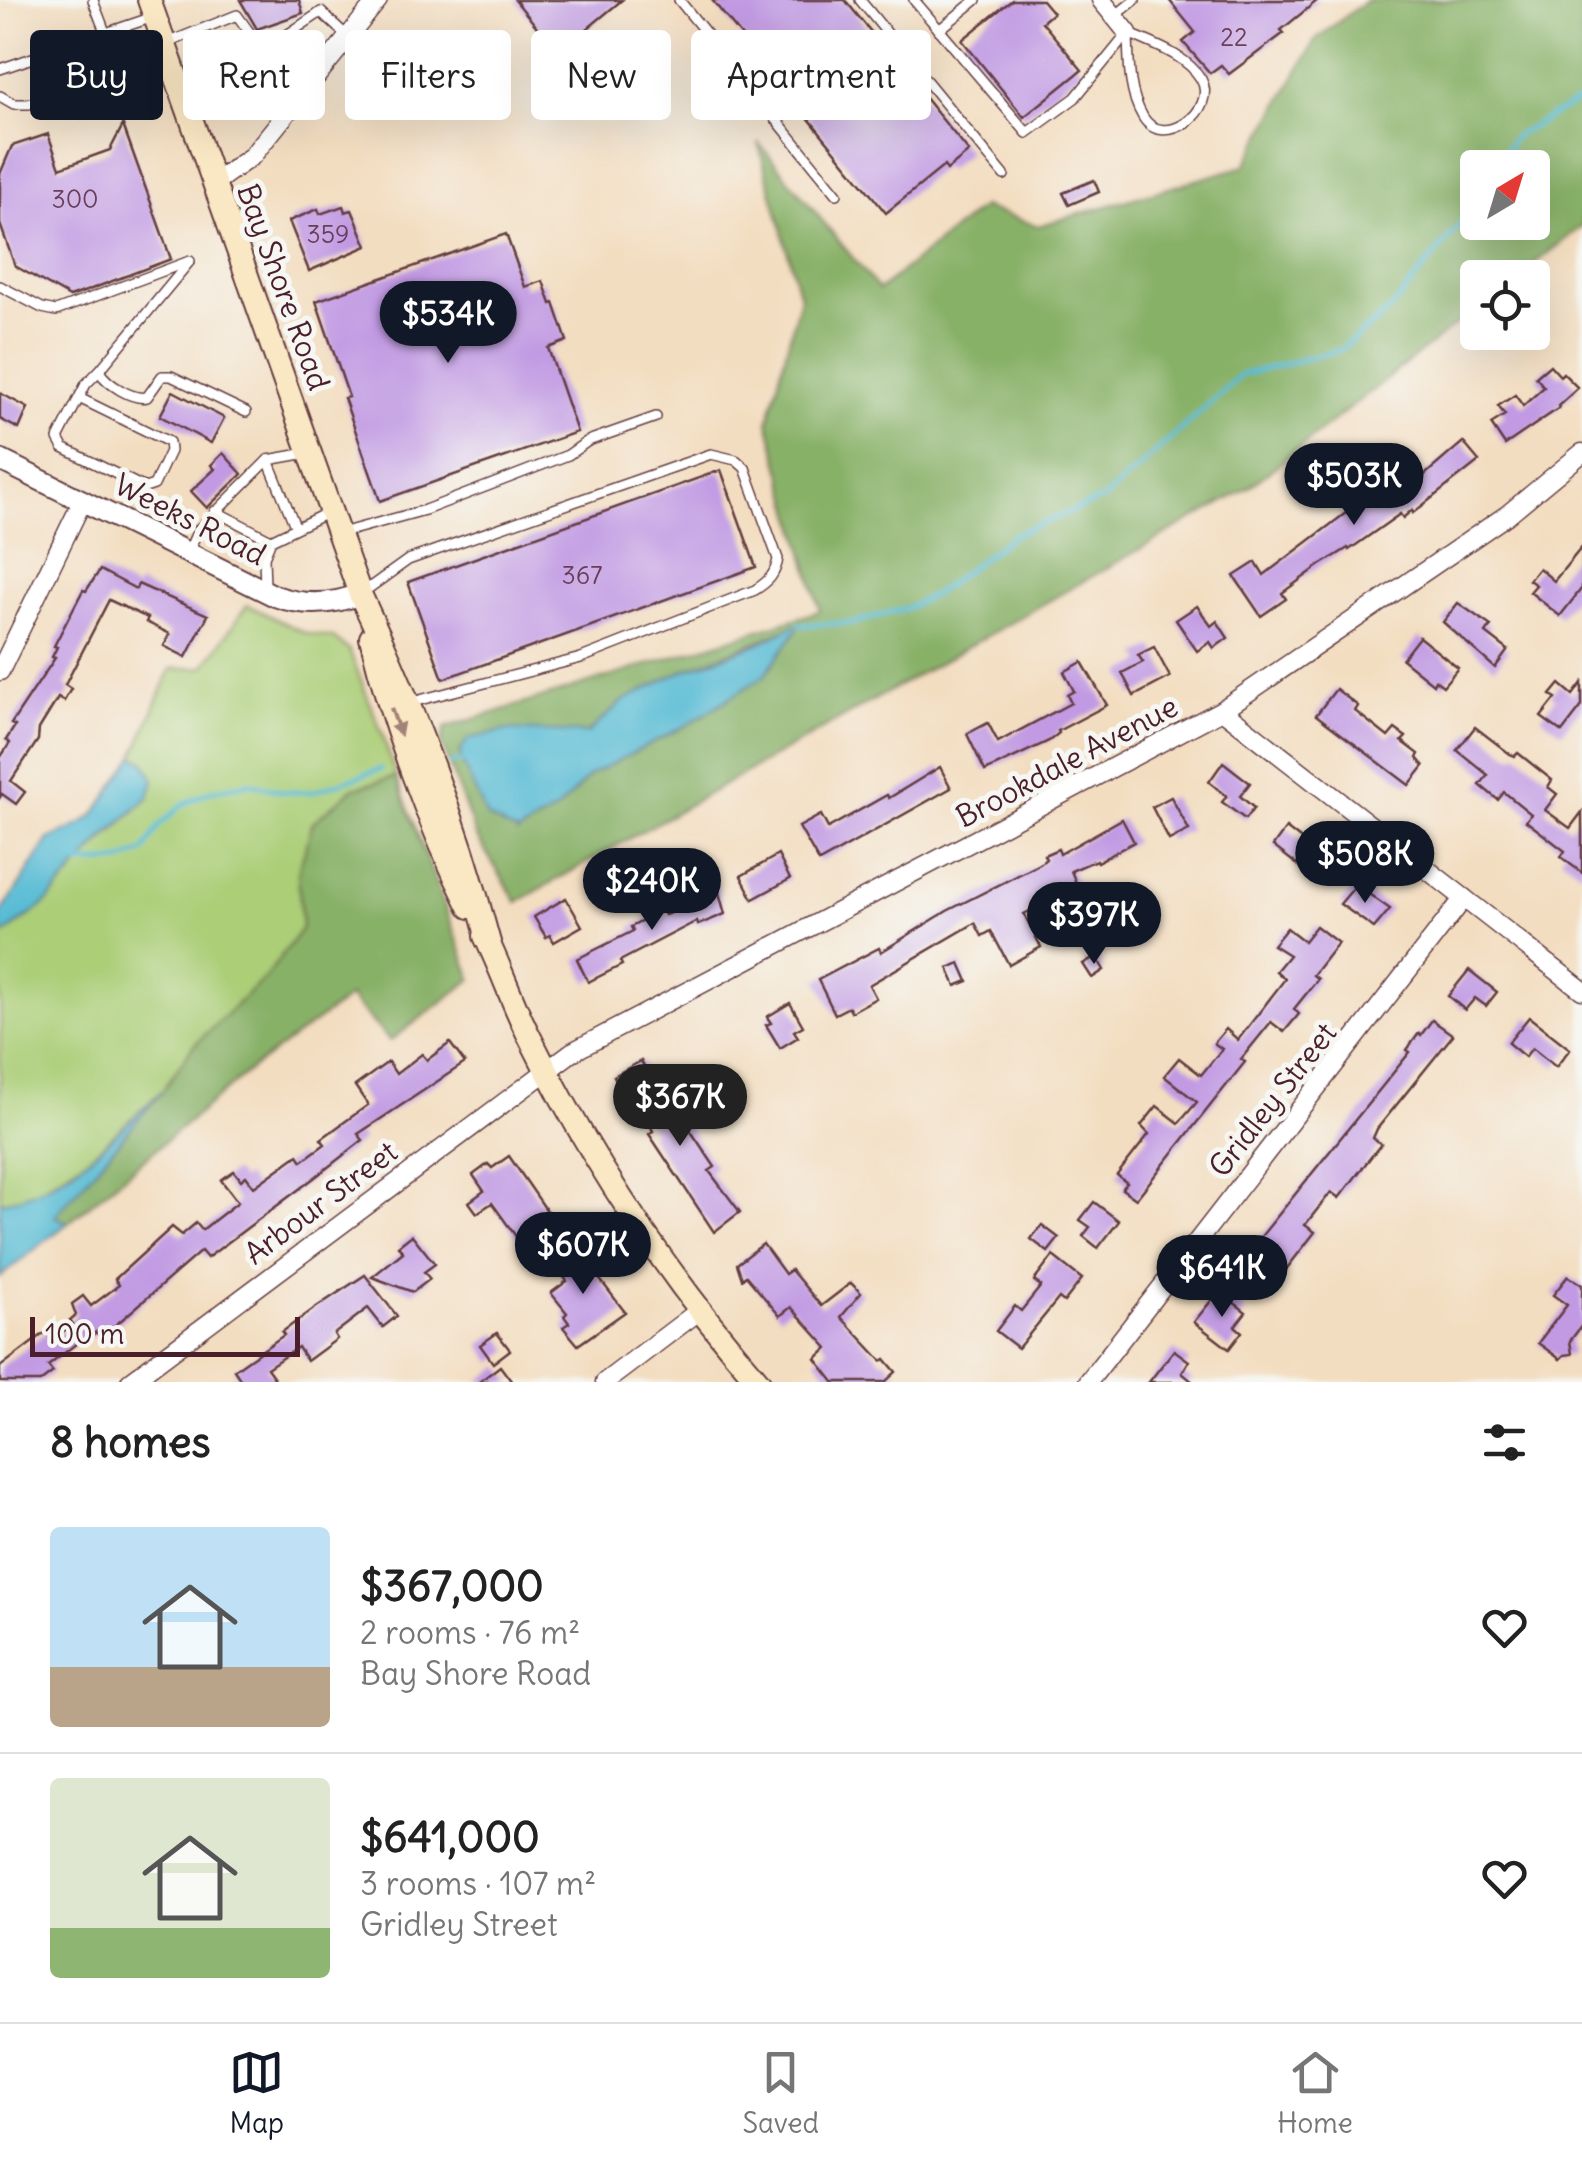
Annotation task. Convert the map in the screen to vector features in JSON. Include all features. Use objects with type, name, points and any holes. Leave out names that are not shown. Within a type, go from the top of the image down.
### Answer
[{"type":"main road","name":"Bay Shore Road","points":[[152,8],[183,95]]},
{"type":"main road","name":"Bay Shore Road","points":[[192,120],[360,594],[409,702],[468,864],[490,946]]},
{"type":"main road","name":"Bay Shore Road","points":[[360,594],[382,684],[452,871],[547,1070],[617,1193],[700,1310],[759,1382]]},
{"type":"street","points":[[354,30],[378,0]]},
{"type":"street","points":[[1101,0],[1128,33]]},
{"type":"street","points":[[325,66],[345,41]]},
{"type":"street","points":[[214,183],[252,156],[282,120]]},
{"type":"street","name":"Weeks Road","points":[[0,460],[285,600],[340,601],[360,594]]},
{"type":"street","name":"Brookdale Avenue","points":[[547,1070],[584,1044],[1222,710],[1463,546],[1579,461]]},
{"type":"street","points":[[0,670],[83,500]]},
{"type":"street","points":[[1222,710],[1582,990]]},
{"type":"street","name":"Gridley Street","points":[[1088,1382],[1464,898]]},
{"type":"street","name":"Arbour Street","points":[[130,1382],[547,1070]]},
{"type":"street","points":[[605,1382],[700,1310]]},
{"type":"lane","points":[[92,0],[103,30]]},
{"type":"lane","points":[[679,0],[837,194]]},
{"type":"lane","points":[[860,0],[1004,176]]},
{"type":"lane","points":[[914,0],[1027,133],[1075,98],[1128,33]]},
{"type":"lane","points":[[939,30],[976,0]]},
{"type":"lane","points":[[1115,16],[1134,0]]},
{"type":"lane","points":[[110,30],[152,8]]},
{"type":"lane","points":[[294,30],[321,12],[345,34]]},
{"type":"lane","points":[[200,30],[237,15],[248,30]]},
{"type":"lane","points":[[218,23],[220,30]]},
{"type":"lane","points":[[1128,33],[1170,52],[1202,79],[1202,106],[1173,130],[1150,127],[1142,116],[1130,83],[1128,33]]},
{"type":"lane","points":[[165,44],[183,37]]},
{"type":"lane","points":[[0,69],[30,59]]},
{"type":"lane","points":[[0,96],[14,104],[30,103]]},
{"type":"lane","points":[[0,286],[56,311],[190,261],[86,384],[78,398],[58,439],[63,448],[145,488],[154,485],[170,451],[169,442],[78,398]]},
{"type":"lane","points":[[100,371],[104,380],[139,398],[147,396],[162,376],[171,376],[246,412]]},
{"type":"lane","points":[[265,591],[264,556],[271,540],[295,526],[425,510],[568,455],[588,441],[656,418]]},
{"type":"lane","points":[[188,552],[198,530],[215,510],[268,460],[310,453]]},
{"type":"lane","points":[[360,594],[408,560],[711,454],[736,460],[745,468],[778,559],[776,572],[768,582],[582,658],[409,702]]},
{"type":"lane","points":[[268,460],[295,526]]},
{"type":"lane","points":[[215,510],[271,540]]},
{"type":"green space","points":[[1367,0],[1582,0],[1582,226],[1539,260],[1460,260],[1460,321],[1248,488],[517,902],[476,836],[441,743],[445,728],[820,611],[768,422],[800,297],[758,142],[879,290],[982,207],[1038,226],[1245,166],[1316,39]],"holes":[[[800,624],[764,676],[685,726],[590,775],[559,808],[518,833],[555,733],[588,733],[623,701],[678,673]]]},
{"type":"green space","points":[[247,605],[305,633],[333,638],[349,650],[396,777],[354,788],[298,873],[302,928],[266,977],[193,1046],[163,1090],[88,1158],[27,1198],[0,1202],[0,937],[149,797],[145,762],[134,756],[171,669],[204,667]]},
{"type":"green space","points":[[396,777],[472,979],[390,1041],[349,997],[251,1069],[68,1223],[54,1217],[163,1090],[193,1046],[266,977],[302,928],[298,873],[313,822],[354,788]]},
{"type":"water","points":[[802,622],[764,676],[685,726],[590,775],[559,808],[518,833],[487,817],[462,762],[460,752],[468,739],[508,730],[588,733],[623,701],[678,673],[757,644]]},
{"type":"water","points":[[134,756],[145,762],[154,780],[149,797],[105,837],[44,905],[0,937],[0,915],[49,839],[95,814]]},
{"type":"water","points":[[163,1090],[55,1216],[68,1223],[0,1277],[0,1202],[24,1196],[68,1173]]},
{"type":"building","points":[[240,0],[299,0],[303,13],[257,29]]},
{"type":"building","points":[[515,0],[622,0],[586,30],[539,30]]},
{"type":"building","points":[[712,0],[845,0],[869,30],[737,30]]},
{"type":"building","points":[[1012,0],[1042,0],[1053,13],[1042,22],[1082,70],[1024,117],[962,40]]},
{"type":"building","points":[[1169,0],[1318,0],[1281,30],[1284,33],[1229,74],[1221,65],[1210,73],[1183,42],[1195,32]]},
{"type":"building","points":[[931,105],[969,152],[947,170],[944,166],[886,213],[810,120],[931,120]]},
{"type":"building","points":[[123,125],[171,259],[70,297],[15,266],[0,224],[0,174],[12,146],[48,134],[60,168],[110,150]]},
{"type":"building","points":[[1094,180],[1099,192],[1069,205],[1063,193]]},
{"type":"building","points":[[343,206],[345,212],[352,210],[367,246],[309,271],[289,221],[318,209],[320,214]]},
{"type":"building","points":[[506,234],[525,287],[543,281],[551,304],[554,303],[567,341],[548,348],[577,432],[380,501],[316,301]]},
{"type":"building","points":[[1550,365],[1578,388],[1559,408],[1505,445],[1491,424],[1505,415],[1498,406],[1515,395],[1523,406],[1544,387],[1536,377]]},
{"type":"building","points":[[173,391],[224,418],[211,443],[160,416]]},
{"type":"building","points":[[0,393],[28,408],[19,429],[0,419]]},
{"type":"building","points":[[1463,442],[1479,461],[1413,513],[1412,510],[1403,518],[1400,514],[1319,566],[1282,593],[1286,599],[1261,616],[1234,576],[1256,562],[1264,575],[1404,469],[1412,479],[1420,479]]},
{"type":"building","points":[[223,453],[242,474],[207,508],[191,491],[215,469],[211,465]]},
{"type":"building","points":[[721,470],[756,567],[443,679],[408,582]]},
{"type":"building","points":[[1582,547],[1582,588],[1560,616],[1530,592],[1536,585],[1529,580],[1539,568],[1554,581]]},
{"type":"building","points":[[100,570],[136,589],[138,584],[208,615],[186,657],[164,646],[170,634],[146,622],[148,618],[109,600],[65,685],[71,689],[64,701],[58,698],[39,729],[38,740],[11,781],[25,792],[16,804],[2,794],[0,797],[0,758],[10,743],[6,740],[15,726],[11,724],[55,658],[54,646],[83,590]]},
{"type":"building","points":[[1458,603],[1491,626],[1486,633],[1508,650],[1495,668],[1443,622]]},
{"type":"building","points":[[1197,606],[1211,626],[1217,621],[1228,638],[1214,648],[1210,642],[1197,651],[1176,620]]},
{"type":"building","points":[[1419,637],[1458,668],[1443,686],[1435,680],[1433,684],[1402,659]]},
{"type":"building","points":[[1154,647],[1170,677],[1134,696],[1122,673],[1143,662],[1138,655]]},
{"type":"building","points":[[1082,662],[1107,705],[1058,731],[1049,741],[985,771],[967,734],[988,723],[998,742],[1071,703],[1067,695],[1074,691],[1064,672]]},
{"type":"building","points":[[1582,683],[1582,706],[1562,732],[1541,717],[1556,698],[1551,695],[1560,684],[1573,695]]},
{"type":"building","points":[[1336,689],[1358,706],[1355,711],[1388,737],[1395,729],[1406,737],[1402,741],[1419,754],[1417,758],[1424,766],[1409,785],[1316,715]]},
{"type":"building","points":[[1475,727],[1552,780],[1548,787],[1557,794],[1545,810],[1570,828],[1582,812],[1582,873],[1561,857],[1565,851],[1526,821],[1531,814],[1504,792],[1498,800],[1480,785],[1488,775],[1457,750]]},
{"type":"building","points":[[1223,762],[1250,783],[1240,796],[1254,808],[1245,819],[1222,802],[1227,796],[1209,782]]},
{"type":"building","points":[[940,767],[951,788],[819,862],[799,827],[821,815],[828,828]]},
{"type":"building","points":[[1171,797],[1189,830],[1169,840],[1152,807]]},
{"type":"building","points":[[1122,819],[1134,842],[1071,871],[1081,894],[1063,902],[1056,898],[1024,914],[1041,947],[1009,965],[991,931],[982,936],[975,923],[869,985],[876,998],[851,1012],[849,1007],[835,1014],[818,980],[879,948],[881,952],[947,911],[1040,864],[1046,859],[1044,855],[1058,849],[1060,854]]},
{"type":"building","points":[[1286,828],[1327,860],[1313,877],[1273,846]]},
{"type":"building","points":[[778,855],[790,879],[753,899],[741,876]]},
{"type":"building","points":[[716,882],[725,914],[698,925],[697,921],[588,982],[577,959],[633,931],[631,927],[662,911],[665,915],[699,903],[695,893]]},
{"type":"building","points":[[1356,885],[1390,909],[1374,928],[1340,904]]},
{"type":"building","points":[[566,898],[582,926],[554,942],[550,935],[546,937],[534,917]]},
{"type":"building","points":[[1316,926],[1338,943],[1313,975],[1318,979],[1294,1009],[1299,1014],[1284,1032],[1271,1022],[1241,1059],[1245,1062],[1136,1199],[1122,1189],[1127,1183],[1117,1175],[1149,1134],[1141,1126],[1157,1106],[1179,1123],[1197,1102],[1164,1076],[1179,1058],[1201,1075],[1222,1049],[1214,1043],[1226,1029],[1238,1040],[1285,979],[1276,971],[1289,955],[1273,945],[1287,928],[1304,941]]},
{"type":"building","points":[[1096,956],[1104,970],[1092,978],[1083,964]]},
{"type":"building","points":[[960,963],[968,981],[956,986],[948,968]]},
{"type":"building","points":[[1469,970],[1497,992],[1486,1006],[1475,998],[1465,1010],[1448,996]]},
{"type":"building","points":[[790,1003],[803,1026],[794,1031],[798,1037],[780,1048],[766,1025],[771,1023],[767,1017]]},
{"type":"building","points":[[1529,1017],[1570,1049],[1556,1067],[1532,1048],[1525,1057],[1508,1043]]},
{"type":"building","points":[[1432,1020],[1453,1035],[1377,1129],[1373,1138],[1381,1144],[1339,1198],[1331,1192],[1305,1225],[1315,1232],[1274,1285],[1242,1260]]},
{"type":"building","points":[[450,1043],[465,1063],[358,1134],[363,1140],[314,1178],[207,1258],[201,1251],[100,1336],[96,1332],[85,1341],[82,1339],[48,1366],[53,1372],[40,1382],[0,1382],[0,1367],[46,1332],[52,1340],[73,1324],[70,1320],[76,1315],[72,1304],[83,1296],[91,1306],[119,1285],[115,1279],[172,1227],[182,1235],[196,1223],[202,1230],[238,1202],[221,1180],[234,1171],[241,1180],[246,1176],[254,1187],[298,1155],[302,1161],[325,1144],[321,1139],[368,1105],[355,1086],[388,1062],[396,1074],[422,1054],[427,1060]]},
{"type":"building","points":[[641,1061],[672,1120],[680,1115],[715,1167],[709,1171],[740,1212],[714,1232],[649,1134],[653,1131],[629,1087],[622,1091],[614,1076]]},
{"type":"building","points":[[509,1156],[549,1214],[517,1238],[492,1203],[477,1213],[469,1202],[484,1191],[473,1175]]},
{"type":"building","points":[[1094,1202],[1119,1221],[1098,1248],[1083,1236],[1090,1227],[1080,1220]]},
{"type":"building","points":[[1042,1225],[1059,1238],[1048,1252],[1031,1239]]},
{"type":"building","points":[[412,1235],[435,1264],[424,1272],[430,1279],[413,1292],[372,1277],[403,1252],[398,1246]]},
{"type":"building","points":[[572,1243],[625,1312],[578,1345],[563,1327],[569,1323],[564,1316],[567,1313],[551,1293],[567,1281],[551,1260]]},
{"type":"building","points":[[763,1244],[785,1274],[791,1270],[821,1306],[851,1283],[861,1293],[841,1317],[896,1372],[885,1382],[834,1382],[816,1359],[828,1348],[791,1307],[780,1316],[746,1276],[742,1279],[737,1264]]},
{"type":"building","points":[[1053,1256],[1082,1279],[1064,1302],[1059,1298],[1018,1348],[996,1331],[1015,1306],[1021,1311],[1041,1286],[1034,1281]]},
{"type":"building","points":[[365,1275],[397,1316],[383,1327],[368,1308],[334,1334],[337,1339],[307,1361],[298,1347],[267,1368],[277,1382],[242,1382],[234,1370]]},
{"type":"building","points":[[1568,1276],[1582,1285],[1582,1325],[1570,1341],[1572,1354],[1560,1359],[1538,1343],[1567,1305],[1553,1295]]},
{"type":"building","points":[[1219,1291],[1246,1312],[1235,1326],[1242,1332],[1229,1349],[1194,1322]]},
{"type":"building","points":[[497,1333],[510,1350],[493,1363],[480,1345]]},
{"type":"building","points":[[1174,1350],[1189,1361],[1182,1373],[1193,1382],[1149,1382]]},
{"type":"building","points":[[500,1366],[512,1382],[479,1382]]},
{"type":"waterway","points":[[1506,150],[1514,137],[1582,99]]},
{"type":"waterway","points":[[799,625],[853,623],[907,608],[935,594],[1013,535],[1105,498],[1241,375],[1340,350],[1389,311],[1460,224]]},
{"type":"waterway","points":[[451,763],[468,761]]},
{"type":"waterway","points":[[77,864],[121,861],[144,851],[159,826],[182,805],[211,791],[249,783],[285,792],[312,792],[381,769]]}]
